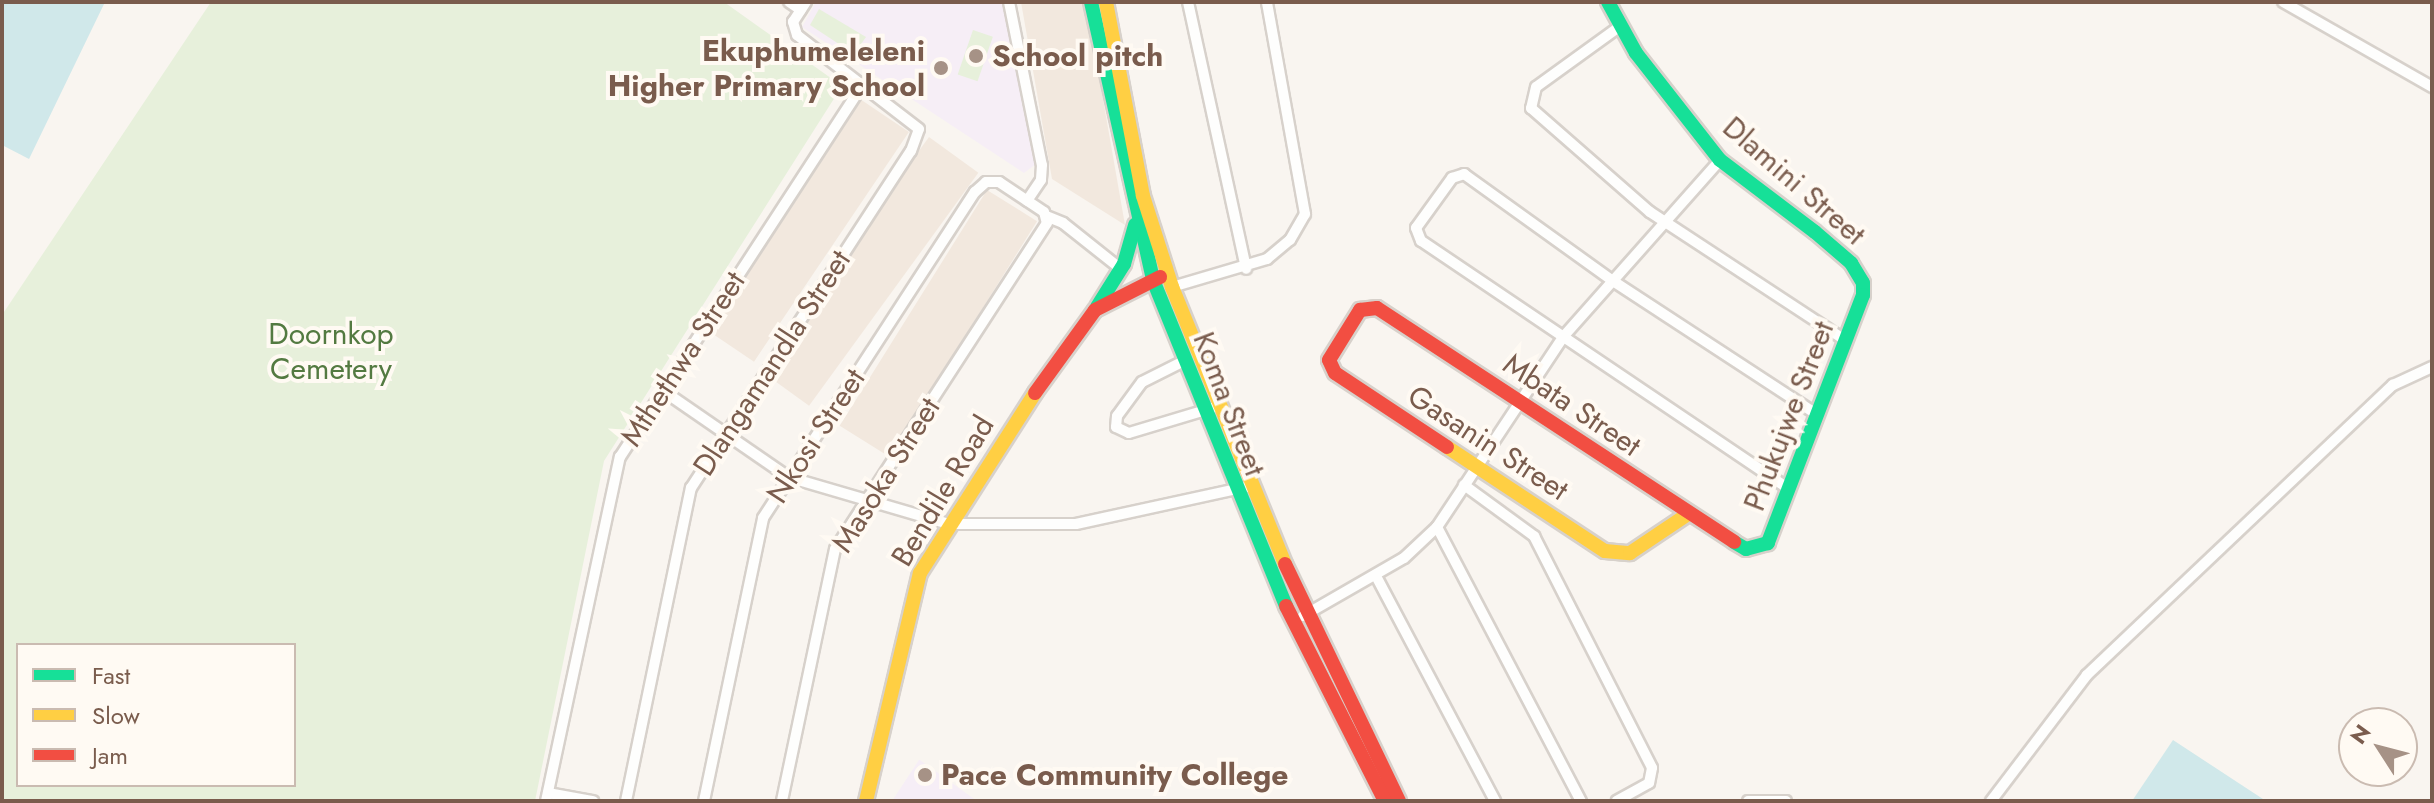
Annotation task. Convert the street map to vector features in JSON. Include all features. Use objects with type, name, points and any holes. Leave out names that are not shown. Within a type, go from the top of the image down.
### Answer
[{"type":"street","points":[[789,2],[804,6],[793,22],[797,35],[861,88]]},
{"type":"street","points":[[1009,2],[1042,165],[1041,180],[1027,201]]},
{"type":"street","name":"Koma Street","points":[[1091,2],[1136,219],[1153,280],[1186,360],[1250,486],[1300,618],[1385,801]]},
{"type":"street","name":"Koma Street","points":[[1106,2],[1143,196],[1212,408],[1235,491],[1399,801]]},
{"type":"street","points":[[1188,2],[1246,269]]},
{"type":"street","points":[[1170,280],[1246,269],[1284,246],[1306,209],[1267,2]]},
{"type":"street","name":"Dlamini Street","points":[[1608,2],[1619,27],[1720,160],[1815,232],[1851,263],[1863,283]]},
{"type":"street","points":[[2283,2],[2432,87]]},
{"type":"street","points":[[1619,27],[1536,87],[1529,104],[1592,165],[1665,223],[1845,340]]},
{"type":"street","name":"Dlangamandla Street","points":[[626,801],[688,497],[725,434],[911,151],[919,129],[861,88]]},
{"type":"street","name":"Mthethwa Street","points":[[547,797],[616,470],[662,390],[861,88]]},
{"type":"street","points":[[1300,618],[1376,576],[1437,527],[1563,337],[1720,160]]},
{"type":"street","points":[[1789,489],[1415,233],[1452,178],[1462,173],[1613,281],[1816,414]]},
{"type":"street","name":"Nkosi Street","points":[[704,801],[763,518],[981,185],[999,182],[1027,201],[1046,220],[1063,223],[1122,270]]},
{"type":"street","points":[[1095,310],[1122,270],[1136,219]]},
{"type":"street","name":"Masoka Street","points":[[782,801],[833,556],[862,501],[1046,220]]},
{"type":"street","name":"Bendile Road","points":[[866,801],[914,589],[949,524],[1073,334],[1095,310],[1153,280],[1170,280]]},
{"type":"street","name":"Phukujwe Street","points":[[1746,549],[1768,543],[1845,340],[1863,283]]},
{"type":"street","name":"Mbata Street","points":[[1370,307],[1746,549]]},
{"type":"street","name":"Gasanin Street","points":[[1370,307],[1357,313],[1329,358],[1332,370],[1477,467],[1614,554],[1630,553],[1688,514]]},
{"type":"street","points":[[1186,360],[1142,382],[1115,424],[1129,433],[1212,408]]},
{"type":"street","points":[[1991,801],[2087,675],[2393,385],[2432,367]]},
{"type":"street","points":[[662,390],[788,477],[949,524],[1076,524],[1250,486]]},
{"type":"street","points":[[1464,485],[1534,536],[1652,768],[1649,783],[1617,801]]},
{"type":"street","points":[[1437,527],[1581,801]]},
{"type":"street","points":[[1376,576],[1495,801]]},
{"type":"street","points":[[547,797],[593,801]]},
{"type":"street","points":[[1748,801],[1786,801]]},
{"type":"shaded area","name":"Ekuphumeleleni Higher Primary School","points":[[816,2],[1005,2],[1036,164],[1024,173],[802,27]]},
{"type":"shaded area","points":[[1021,2],[1086,2],[1125,225],[1052,179]]},
{"type":"shaded area","points":[[860,99],[909,132],[754,362],[705,329]]},
{"type":"shaded area","points":[[929,137],[978,173],[809,406],[760,370]]},
{"type":"shaded area","points":[[987,190],[1037,221],[890,457],[840,426]]},
{"type":"shaded area","name":"Pace Community College","points":[[920,760],[977,801],[892,801]]},
{"type":"green space","name":"Doornkop Cemetery","points":[[211,2],[724,2],[842,86],[604,461],[535,801],[2,801],[2,315]]},
{"type":"green space","points":[[819,9],[866,37],[854,54],[810,25]]},
{"type":"green space","name":"School pitch","points":[[973,30],[993,37],[978,81],[958,74]]},
{"type":"water","points":[[2,2],[105,2],[29,159],[2,145]]},
{"type":"water","points":[[2173,740],[2266,801],[2132,801]]},
{"type":"traffic: fast","points":[[1091,2],[1153,280],[1286,606]]},
{"type":"traffic: fast","points":[[1608,2],[1636,53],[1720,160],[1815,232],[1851,263],[1863,283],[1863,295],[1768,543],[1746,549],[1734,542]]},
{"type":"traffic: fast","points":[[1097,307],[1124,264],[1135,225]]},
{"type":"traffic: slow","points":[[1106,2],[1143,196],[1172,287],[1285,564]]},
{"type":"traffic: slow","points":[[866,801],[920,573],[1035,393]]},
{"type":"traffic: slow","points":[[1447,447],[1605,551],[1630,553],[1688,514]]},
{"type":"traffic: jam","points":[[1035,393],[1095,310],[1160,277]]},
{"type":"traffic: jam","points":[[1447,447],[1335,373],[1329,360],[1360,310],[1377,308],[1734,542]]},
{"type":"traffic: jam","points":[[1285,564],[1399,801]]},
{"type":"traffic: jam","points":[[1286,606],[1385,801]]},
{"type":"place","name":"School pitch","points":[[976,56]]},
{"type":"place","name":"Ekuphumeleleni Higher Primary School","points":[[941,68]]},
{"type":"place","name":"Pace Community College","points":[[925,775]]}]
